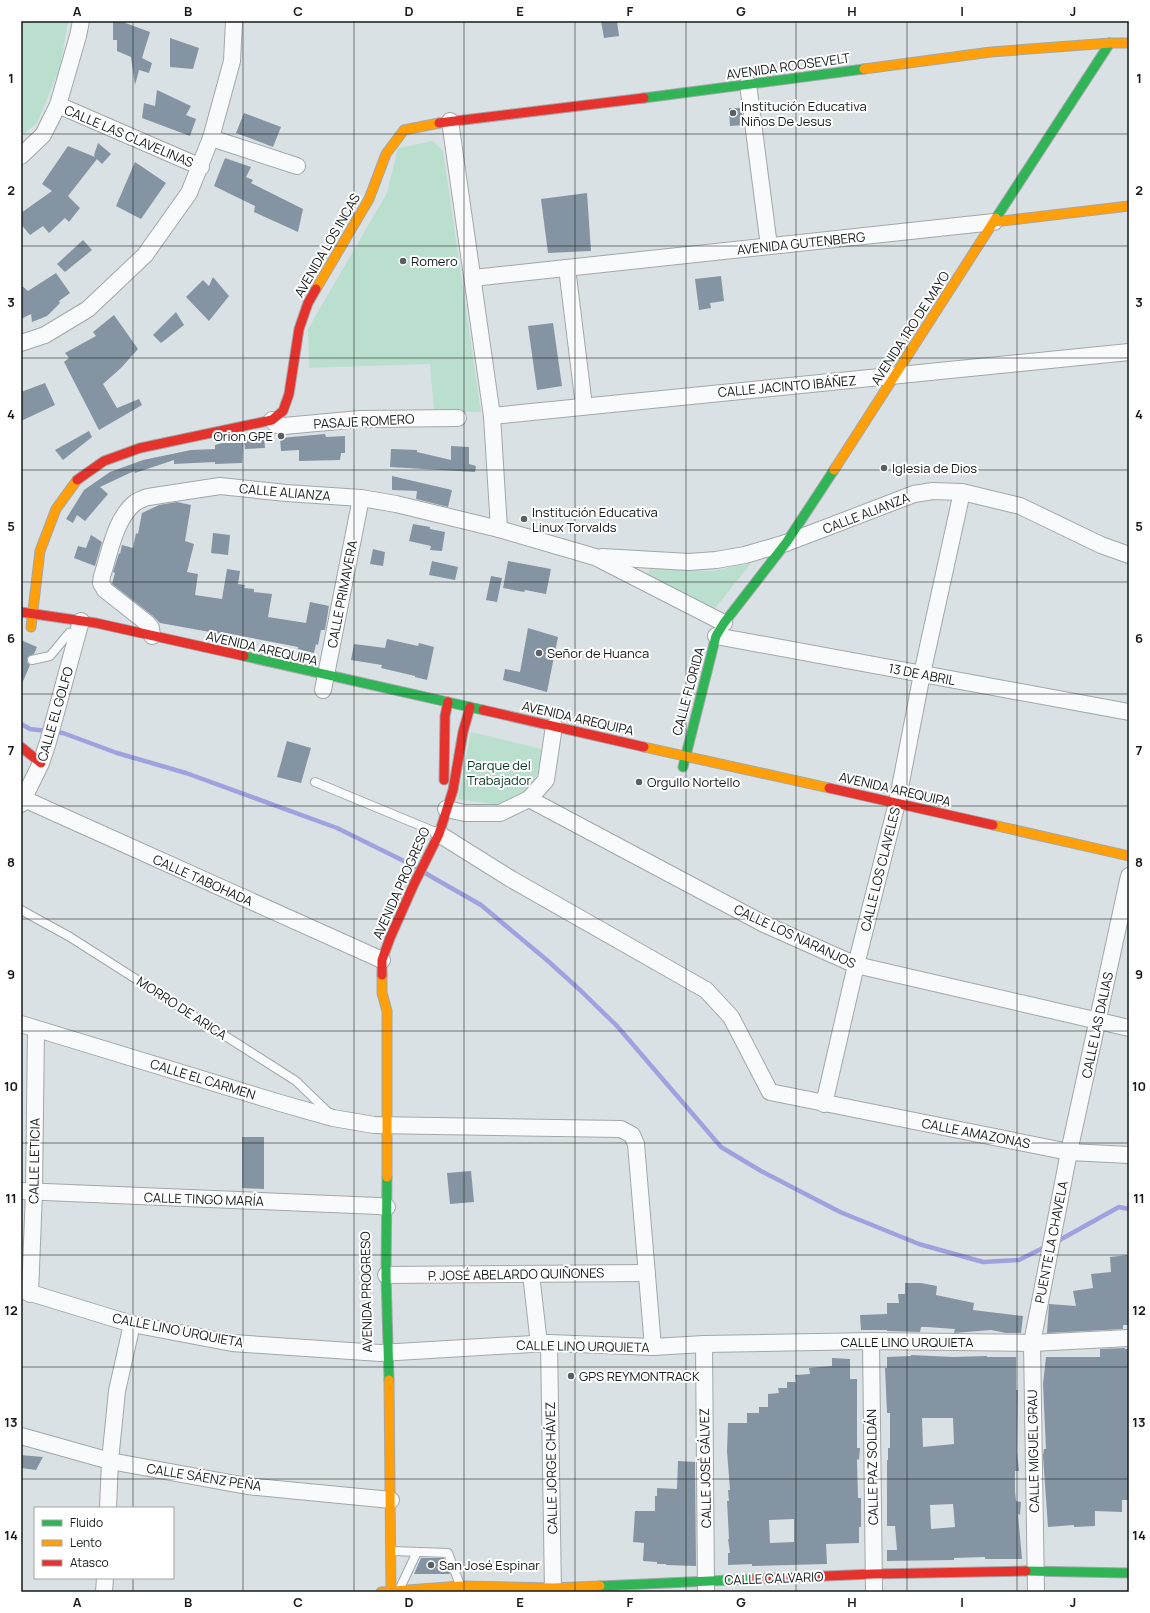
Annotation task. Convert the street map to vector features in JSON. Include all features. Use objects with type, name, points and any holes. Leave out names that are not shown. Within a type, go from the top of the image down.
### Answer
[{"type":"main road","name":"AVENIDA ROOSEVELT","points":[[450,121],[991,52],[1110,42],[1129,43]]},
{"type":"main road","name":"AVENIDA 1RO DE MAYO","points":[[720,629],[786,543],[1110,42]]},
{"type":"main road","name":"AVENIDA LOS INCAS","points":[[272,420],[284,411],[289,394],[299,329],[308,303],[369,199],[386,154],[404,130],[450,121]]},
{"type":"main road","name":"AVENIDA GUTENBERG","points":[[994,222],[1129,206]]},
{"type":"main road","points":[[21,626],[35,628],[34,614],[40,551],[56,509],[75,481],[104,461],[140,448],[272,420]]},
{"type":"main road","name":"AVENIDA AREQUIPA","points":[[21,612],[34,614],[75,632],[152,636],[324,686],[448,702],[553,735],[685,755],[894,812],[1129,856]]},
{"type":"main road","name":"CALLE FLORIDA","points":[[692,770],[679,766],[685,755],[720,629]]},
{"type":"main road","name":"AVENIDA PROGRESO","points":[[384,1353],[386,1275],[377,1125],[388,1011],[382,993],[382,960],[414,884],[438,837],[453,790],[463,732],[448,702]]},
{"type":"main road","name":"AVENIDA PROGRESO","points":[[446,809],[444,792],[456,718],[470,708]]},
{"type":"main road","points":[[21,747],[41,763]]},
{"type":"main road","name":"AVENIDA PROGRESO","points":[[376,1009],[382,993]]},
{"type":"main road","name":"AVENIDA PROGRESO","points":[[381,1201],[387,1500],[391,1551],[387,1591]]},
{"type":"main road","name":"AVENIDA PROGRESO","points":[[382,1568],[387,1500]]},
{"type":"main road","name":"CALLE CALVARIO","points":[[387,1591],[706,1587],[874,1574],[1035,1570],[1129,1573]]},
{"type":"street","points":[[21,156],[43,135],[58,105],[81,21]]},
{"type":"street","points":[[21,343],[46,335],[88,309],[146,255],[189,193],[212,138],[232,61],[234,21]]},
{"type":"street","points":[[748,84],[769,246]]},
{"type":"street","name":"CALLE LAS CLAVELINAS","points":[[58,105],[201,167]]},
{"type":"street","points":[[450,121],[492,416],[499,528]]},
{"type":"street","points":[[212,138],[297,166]]},
{"type":"street","name":"AVENIDA GUTENBERG","points":[[473,278],[994,222]]},
{"type":"street","points":[[567,268],[584,406]]},
{"type":"street","name":"CALLE JACINTO IBÁÑEZ","points":[[492,416],[1129,352]]},
{"type":"street","name":"PASAJE ROMERO","points":[[272,420],[277,424],[284,426],[360,419],[458,418]]},
{"type":"street","name":"CALLE ALIANZA","points":[[152,636],[151,628],[147,623],[105,590],[101,583],[119,525],[128,510],[137,501],[148,497],[220,486],[286,493],[361,498],[396,504],[499,528],[595,557],[720,629]]},
{"type":"street","name":"CALLE ALIANZA","points":[[595,557],[689,562],[716,560],[745,555],[786,543],[914,494],[933,491],[962,492],[1020,506],[1100,545],[1129,555]]},
{"type":"street","name":"CALLE LOS CLAVELES","points":[[824,1104],[856,965],[894,812],[922,674],[962,492]]},
{"type":"street","name":"CALLE PRIMAVERA","points":[[324,686],[361,498]]},
{"type":"street","name":"13 DE ABRIL","points":[[720,629],[922,674],[1129,712]]},
{"type":"street","name":"CALLE EL GOLFO","points":[[22,801],[41,763],[48,742],[58,708],[75,632]]},
{"type":"street","points":[[446,809],[465,813],[500,813],[529,799],[546,780],[553,735]]},
{"type":"street","name":"CALLE LOS NARANJOS","points":[[529,799],[764,924],[856,965],[1129,1028]]},
{"type":"street","name":"CALLE TABOHADA","points":[[22,801],[382,960]]},
{"type":"street","name":"CALLE AMAZONAS","points":[[438,837],[706,990],[731,1017],[770,1092],[1069,1152],[1129,1155]]},
{"type":"street","name":"CALLE LAS DALIAS","points":[[1065,1173],[1098,1022],[1126,871]]},
{"type":"street","name":"CALLE EL CARMEN","points":[[28,1026],[333,1118],[377,1125],[621,1129],[632,1135],[636,1144],[653,1347]]},
{"type":"street","name":"CALLE LETICIA","points":[[26,1292],[28,1192],[28,1026]]},
{"type":"street","name":"PUENTE LA CHAVELA","points":[[1037,1311],[1065,1173]]},
{"type":"street","name":"CALLE TINGO MARÍA","points":[[28,1192],[381,1201]]},
{"type":"street","name":"P. JOSÉ ABELARDO QUIÑONES","points":[[386,1275],[647,1273]]},
{"type":"street","name":"CALLE JORGE CHÁVEZ","points":[[531,1274],[544,1344],[553,1590]]},
{"type":"street","name":"CALLE LINO URQUIETA","points":[[26,1292],[132,1324],[232,1343],[384,1353],[544,1344],[653,1347],[704,1344],[871,1341],[1032,1343],[1129,1338]]},
{"type":"street","name":"CALLE MIGUEL GRAU","points":[[1036,1592],[1032,1343],[1037,1311]]},
{"type":"street","points":[[108,1507],[110,1461],[118,1390],[132,1324]]},
{"type":"street","name":"CALLE PAZ SOLDÁN","points":[[871,1341],[874,1592]]},
{"type":"street","name":"CALLE JOSÉ GÁLVEZ","points":[[704,1344],[706,1587]]},
{"type":"street","name":"CALLE SÁENZ PEÑA","points":[[21,1436],[110,1461],[247,1486],[387,1500]]},
{"type":"street","points":[[104,1592],[105,1579]]},
{"type":"lane","points":[[32,660],[50,656],[75,632]]},
{"type":"lane","points":[[315,782],[438,837]]},
{"type":"lane","name":"MORRO DE ARICA","points":[[21,910],[70,937],[296,1081],[333,1118]]},
{"type":"lane","points":[[391,1551],[448,1553],[458,1589]]},
{"type":"lane","points":[[387,1591],[417,1552]]},
{"type":"green space","points":[[21,21],[68,21],[60,68],[37,123],[21,136]]},
{"type":"green space","name":"Romero","points":[[433,141],[443,151],[481,412],[434,412],[430,364],[309,368],[308,329],[387,193],[398,148]]},
{"type":"green space","points":[[751,563],[712,612],[647,575],[650,569],[713,571]]},
{"type":"green space","name":"Parque del Trabajador","points":[[471,732],[546,750],[540,770],[525,793],[508,806],[458,799]]},
{"type":"building","points":[[113,21],[120,21],[150,32],[142,58],[152,63],[149,73],[139,70],[135,85],[131,57],[117,51],[117,40],[113,40]]},
{"type":"building","points":[[601,21],[617,21],[619,36],[604,38]]},
{"type":"building","points":[[170,38],[199,48],[193,69],[170,67]]},
{"type":"building","points":[[157,90],[191,106],[186,115],[196,119],[190,136],[142,118],[144,103],[155,106]]},
{"type":"building","name":"Institución Educativa Niños De Jesus","points":[[729,108],[741,108],[744,125],[730,126]]},
{"type":"building","points":[[244,113],[281,127],[273,147],[236,133]]},
{"type":"building","points":[[98,143],[111,154],[102,164],[97,159],[68,196],[80,208],[69,222],[65,218],[49,233],[43,226],[30,235],[21,224],[21,213],[52,191],[42,184],[68,146],[95,157],[94,155]]},
{"type":"building","points":[[225,158],[251,167],[246,177],[253,180],[251,183],[303,209],[298,232],[254,212],[255,206],[214,186]]},
{"type":"building","points":[[135,162],[166,183],[141,219],[116,206]]},
{"type":"building","points":[[587,193],[591,251],[548,253],[541,199]]},
{"type":"building","points":[[83,240],[92,250],[65,272],[57,264]]},
{"type":"building","points":[[56,273],[70,293],[59,301],[60,303],[47,316],[32,322],[31,314],[21,319],[21,285],[28,291]]},
{"type":"building","points":[[721,276],[724,301],[710,303],[711,308],[699,310],[695,279]]},
{"type":"building","points":[[213,277],[229,296],[209,321],[186,297],[203,280],[209,286]]},
{"type":"building","points":[[176,312],[184,325],[161,343],[153,335]]},
{"type":"building","points":[[114,315],[138,349],[121,368],[103,384],[117,408],[139,399],[142,405],[99,430],[64,362],[69,358],[65,353],[96,336],[93,332]]},
{"type":"building","points":[[553,323],[562,386],[537,390],[528,326]]},
{"type":"building","points":[[45,383],[55,405],[21,421],[21,392]]},
{"type":"building","points":[[89,431],[92,437],[63,460],[55,450]]},
{"type":"building","points":[[325,434],[326,437],[345,436],[345,453],[341,453],[340,460],[299,461],[299,450],[281,451],[280,438]]},
{"type":"building","points":[[264,436],[265,448],[245,449],[244,439]]},
{"type":"building","points":[[222,443],[243,443],[242,463],[215,464],[215,462],[174,464],[174,460],[135,473],[134,471],[100,487],[108,494],[85,521],[77,515],[73,523],[66,519],[84,490],[110,472],[143,460],[191,450],[215,449],[215,445]]},
{"type":"building","points":[[451,446],[469,447],[469,464],[476,466],[475,472],[390,467],[391,449],[417,450],[417,452],[451,460]]},
{"type":"building","points":[[392,476],[452,490],[448,507],[416,499],[417,491],[392,490]]},
{"type":"building","points":[[177,502],[191,505],[185,541],[194,544],[187,572],[198,574],[195,595],[222,599],[227,569],[240,571],[238,584],[245,585],[244,588],[254,589],[254,592],[272,594],[268,617],[306,623],[310,602],[329,606],[325,630],[321,630],[318,645],[316,644],[314,653],[298,649],[298,647],[221,632],[221,634],[160,623],[112,584],[115,573],[113,572],[122,545],[133,548],[136,533],[138,534],[142,513],[159,505]]},
{"type":"building","points":[[413,524],[430,527],[430,529],[445,532],[442,551],[430,550],[431,546],[409,541]]},
{"type":"building","points":[[213,533],[230,535],[228,555],[211,553]]},
{"type":"building","points":[[91,535],[102,542],[95,566],[74,558],[78,546],[86,548]]},
{"type":"building","points":[[373,549],[385,552],[383,566],[370,564]]},
{"type":"building","points":[[432,561],[458,567],[455,580],[429,575]]},
{"type":"building","points":[[508,561],[551,569],[546,594],[503,588]]},
{"type":"building","points":[[491,576],[502,578],[497,602],[486,600]]},
{"type":"building","name":"Señor de Huanca","points":[[528,628],[558,637],[547,692],[503,680],[505,669],[520,672]]},
{"type":"building","points":[[387,639],[418,646],[419,643],[434,647],[427,680],[381,668],[382,665],[351,660],[354,644],[385,648]]},
{"type":"building","points":[[21,640],[37,647],[34,654],[27,658],[27,662],[30,665],[21,686]]},
{"type":"building","points":[[287,741],[311,748],[301,783],[277,777]]},
{"type":"building","points":[[242,1137],[264,1137],[264,1189],[242,1188]]},
{"type":"building","points":[[471,1171],[474,1202],[450,1204],[447,1173]]},
{"type":"building","points":[[1129,1255],[1129,1325],[1123,1325],[1123,1329],[1047,1333],[1049,1304],[1076,1306],[1073,1291],[1093,1288],[1091,1274],[1111,1272],[1110,1257]]},
{"type":"building","points":[[905,1283],[921,1283],[937,1286],[936,1295],[974,1303],[973,1310],[1023,1316],[1021,1333],[1006,1333],[991,1330],[954,1333],[955,1329],[927,1327],[921,1327],[920,1332],[861,1330],[860,1315],[887,1314],[887,1303],[899,1303],[898,1294],[905,1294]]},
{"type":"building","points":[[1100,1349],[1129,1349],[1128,1500],[1122,1500],[1122,1512],[1095,1511],[1095,1526],[1074,1527],[1074,1525],[1048,1527],[1043,1456],[1044,1449],[1046,1449],[1043,1384],[1046,1357],[1100,1357]]},
{"type":"building","points":[[887,1357],[1016,1357],[1016,1390],[1018,1390],[1017,1451],[1019,1471],[1015,1471],[1015,1491],[1016,1501],[1021,1502],[1020,1515],[1018,1514],[1022,1559],[985,1559],[985,1557],[954,1558],[954,1560],[887,1561],[887,1550],[897,1550],[895,1526],[887,1526],[887,1460],[888,1448],[890,1448],[890,1413],[887,1413],[885,1368],[887,1368]],"holes":[[[922,1418],[953,1418],[954,1444],[923,1447]],[[953,1504],[955,1527],[931,1529],[930,1505]]]},
{"type":"building","points":[[832,1358],[850,1359],[850,1379],[857,1379],[857,1448],[860,1448],[859,1460],[857,1459],[858,1498],[861,1498],[861,1527],[859,1527],[859,1543],[826,1544],[827,1564],[752,1566],[752,1564],[728,1565],[728,1553],[730,1553],[727,1501],[729,1501],[728,1490],[730,1490],[727,1451],[728,1423],[747,1423],[747,1413],[759,1413],[759,1407],[768,1407],[768,1394],[779,1393],[778,1388],[787,1388],[787,1382],[796,1382],[795,1375],[810,1374],[809,1368],[832,1366]],"holes":[[[794,1519],[794,1542],[770,1543],[769,1520]]]},
{"type":"building","points":[[21,1455],[43,1457],[36,1470],[21,1468]]},
{"type":"building","points":[[678,1461],[695,1462],[696,1566],[666,1565],[657,1564],[657,1562],[643,1561],[644,1543],[633,1542],[635,1511],[655,1511],[655,1496],[657,1496],[657,1488],[677,1489]]},
{"type":"building","points":[[421,1558],[444,1558],[450,1574],[414,1574]]},
{"type":"waterway","points":[[21,724],[30,729],[47,731]]},
{"type":"waterway","points":[[55,732],[63,733],[117,753],[186,773],[337,828],[416,867]]},
{"type":"waterway","points":[[425,873],[481,905],[548,961],[617,1026],[721,1147],[761,1171],[840,1212],[919,1244],[983,1262],[1019,1260],[1047,1246]]},
{"type":"waterway","points":[[1056,1242],[1119,1207],[1129,1209]]},
{"type":"traffic: fast","points":[[996,218],[1110,43]]},
{"type":"traffic: fast","points":[[644,98],[864,69]]},
{"type":"traffic: fast","points":[[683,767],[716,636],[724,623],[786,543],[834,470]]},
{"type":"traffic: fast","points":[[244,656],[483,710]]},
{"type":"traffic: fast","points":[[387,1177],[386,1275],[389,1380]]},
{"type":"traffic: fast","points":[[1026,1571],[1129,1573]]},
{"type":"traffic: fast","points":[[600,1586],[754,1579]]},
{"type":"traffic: slow","points":[[864,69],[991,52],[1110,43],[1129,43]]},
{"type":"traffic: slow","points":[[316,289],[369,199],[386,154],[404,130],[439,123]]},
{"type":"traffic: slow","points":[[994,222],[1129,206]]},
{"type":"traffic: slow","points":[[834,470],[996,218]]},
{"type":"traffic: slow","points":[[31,627],[40,551],[56,509],[77,480]]},
{"type":"traffic: slow","points":[[644,747],[829,788]]},
{"type":"traffic: slow","points":[[993,825],[1129,856]]},
{"type":"traffic: slow","points":[[382,975],[382,993],[387,1011],[387,1177]]},
{"type":"traffic: slow","points":[[389,1380],[391,1592]]},
{"type":"traffic: slow","points":[[381,1592],[461,1586],[553,1588],[600,1586]]},
{"type":"traffic: jam","points":[[439,123],[644,98]]},
{"type":"traffic: jam","points":[[77,480],[104,461],[140,448],[272,420],[283,411],[289,394],[299,329],[308,303],[316,289]]},
{"type":"traffic: jam","points":[[21,612],[96,623],[244,656]]},
{"type":"traffic: jam","points":[[444,780],[445,716],[448,702]]},
{"type":"traffic: jam","points":[[382,975],[382,960],[390,938],[414,884],[439,834],[453,790],[463,732],[470,707]]},
{"type":"traffic: jam","points":[[483,710],[644,747]]},
{"type":"traffic: jam","points":[[21,747],[41,763]]},
{"type":"traffic: jam","points":[[829,788],[993,825]]},
{"type":"traffic: jam","points":[[754,1579],[873,1574],[1026,1571]]},
{"type":"place","name":"Institución Educativa Niños De Jesus","points":[[733,113]]},
{"type":"place","name":"Romero","points":[[403,261]]},
{"type":"place","name":"Orion GPE","points":[[281,436]]},
{"type":"place","name":"Iglesia de Dios","points":[[884,468]]},
{"type":"place","name":"Institución Educativa Linux Torvalds","points":[[524,519]]},
{"type":"place","name":"Señor de Huanca","points":[[539,653]]},
{"type":"place","name":"Orgullo Nortello","points":[[639,782]]},
{"type":"place","name":"GPS REYMONTRACK","points":[[571,1376]]},
{"type":"place","name":"San José Espinar","points":[[431,1565]]}]
